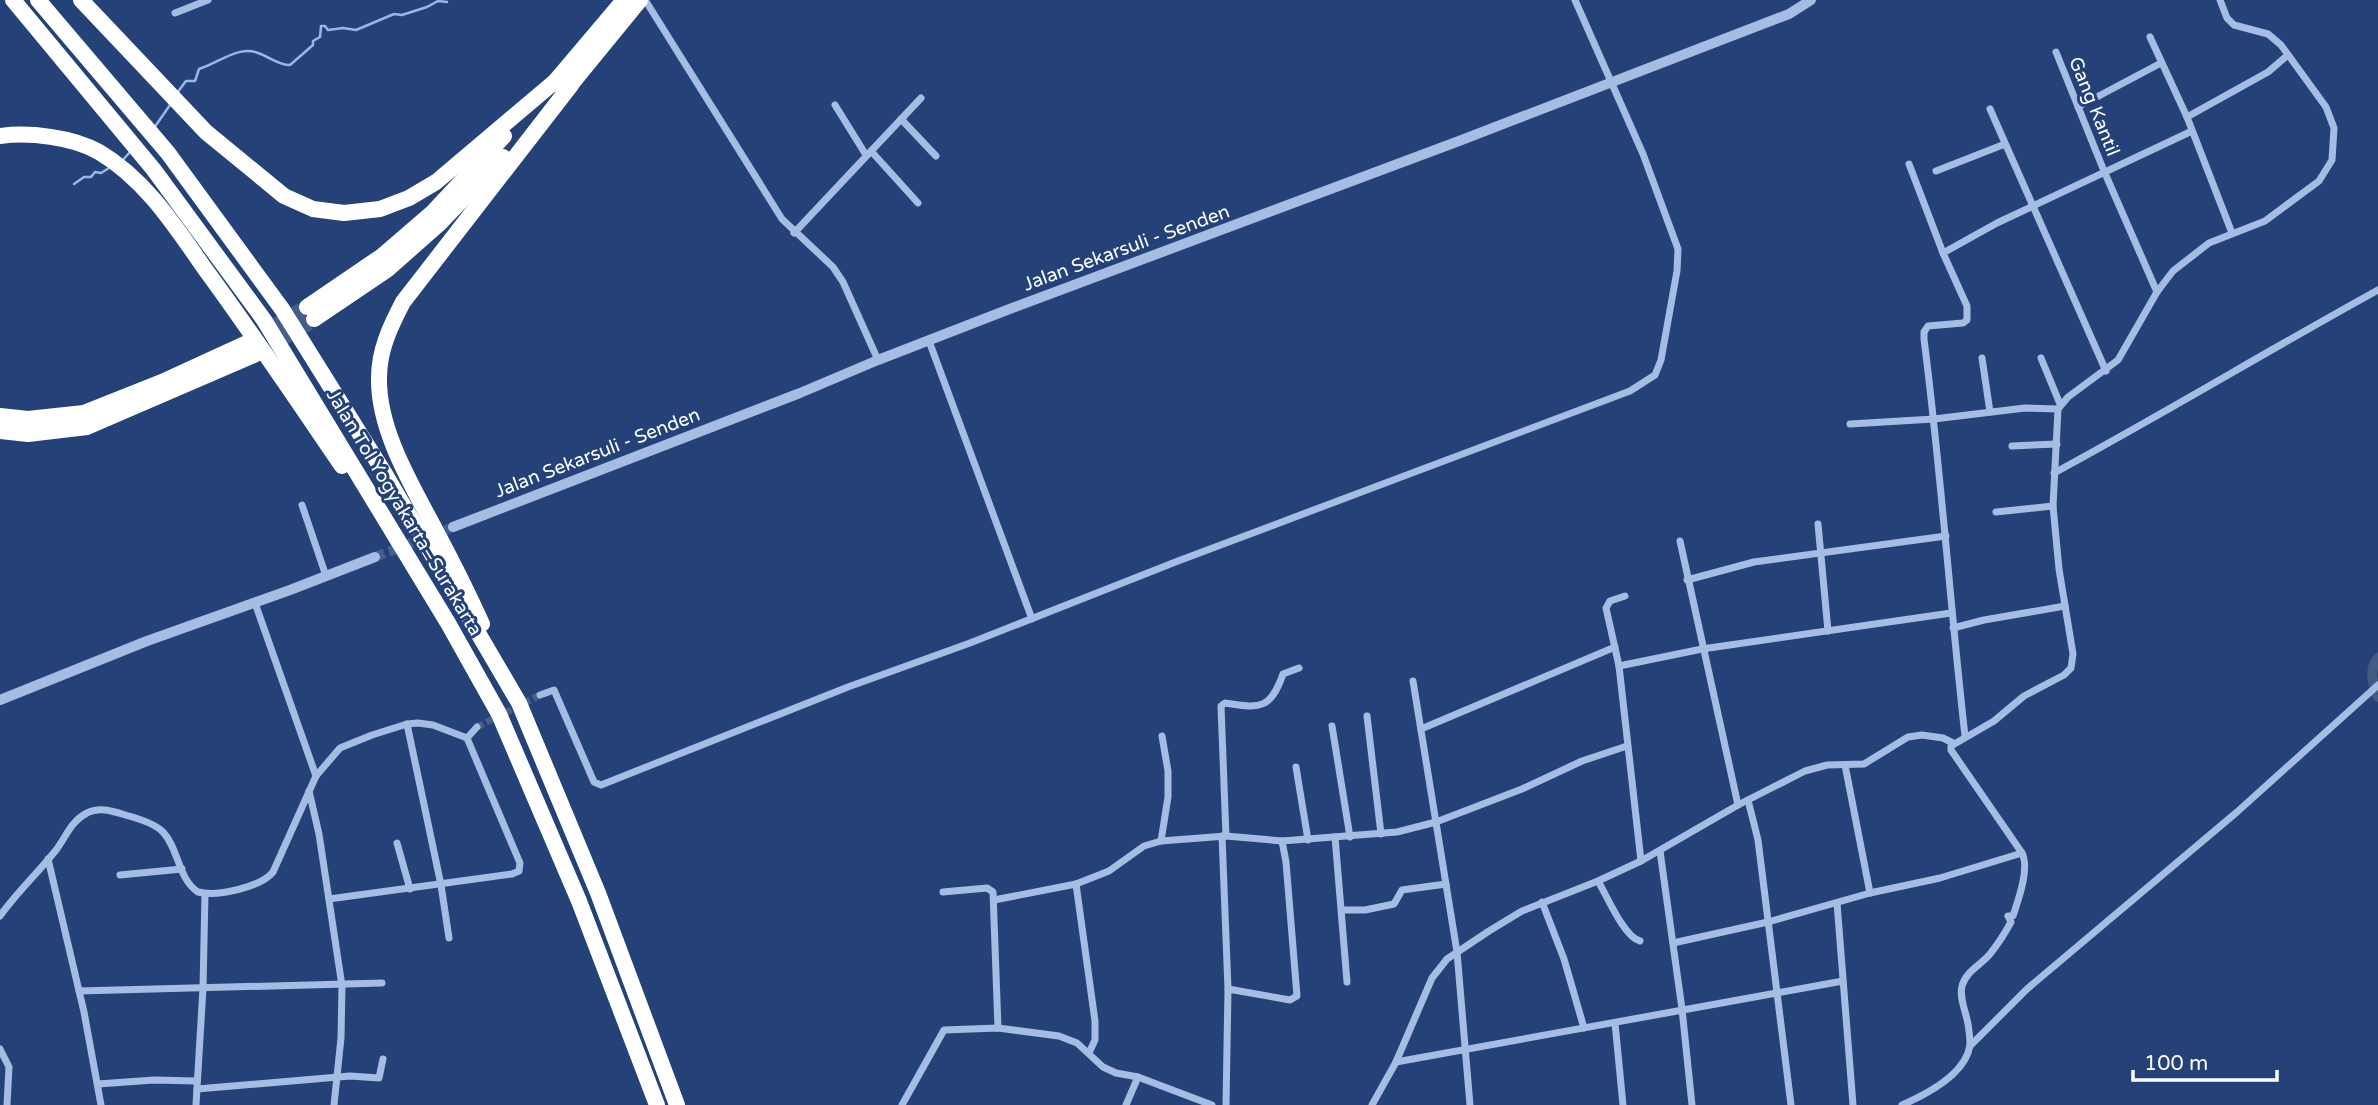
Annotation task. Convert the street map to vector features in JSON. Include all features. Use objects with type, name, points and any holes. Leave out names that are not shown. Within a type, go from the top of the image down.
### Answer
[{"type":"highway","name":"Jalan Tol Yogyakarta–Surakarta","points":[[13,0],[154,170],[264,320],[429,591],[499,714],[579,901],[657,1105]]},
{"type":"highway","name":"Jalan Tol Yogyakarta–Surakarta","points":[[38,0],[167,153],[282,309],[385,474],[519,704],[598,893],[677,1105]]},
{"type":"highway","points":[[81,0],[206,132],[284,196],[313,209],[344,213],[380,209],[409,198],[436,182],[565,81]]},
{"type":"highway","points":[[519,704],[462,580],[405,473],[384,418],[378,380],[381,355],[388,331],[403,302],[624,0]]},
{"type":"highway","points":[[311,313],[382,257],[433,212],[643,1]]},
{"type":"highway","points":[[0,136],[65,138],[97,150],[131,174],[167,216],[249,329],[429,591]]},
{"type":"highway","points":[[0,416],[29,419],[84,413],[251,349],[88,427],[28,434],[0,431]]},
{"type":"street","points":[[175,13],[208,0]]},
{"type":"street","points":[[540,695],[554,690],[594,782],[601,785],[836,692],[1630,391],[1649,380],[1655,375],[1661,360],[1678,249],[1643,154],[1575,0]]},
{"type":"street","name":"Jalan Sekarsuli - Senden","points":[[453,527],[1007,310],[1612,83],[1789,14],[1811,0]]},
{"type":"street","points":[[1850,424],[1934,419],[2059,406],[2106,371],[2123,354],[2157,292],[2174,271],[2200,249],[2265,221],[2324,175],[2332,160],[2334,138],[2332,119],[2326,107],[2281,46],[2268,34],[2234,25],[2220,0]]},
{"type":"street","points":[[643,1],[782,219],[833,267],[843,282],[878,360]]},
{"type":"street","points":[[2150,37],[2187,117],[2232,233]]},
{"type":"street","name":"Gang Kantil","points":[[2056,52],[2104,172],[2157,292]]},
{"type":"street","points":[[2187,117],[2268,72],[2288,55]]},
{"type":"street","points":[[2078,107],[2161,63]]},
{"type":"street","points":[[794,233],[921,98]]},
{"type":"street","points":[[835,105],[869,153],[918,203]]},
{"type":"street","points":[[1990,109],[2106,371]]},
{"type":"street","points":[[901,119],[936,156]]},
{"type":"street","points":[[1943,253],[1997,223],[2192,131]]},
{"type":"street","points":[[1936,171],[2005,144]]},
{"type":"street","points":[[1909,164],[1943,253],[1959,285],[1969,317],[1963,323],[1928,326],[1924,332],[1965,736]]},
{"type":"street","points":[[2054,473],[2378,290]]},
{"type":"street","points":[[929,341],[1032,619]]},
{"type":"street","points":[[1982,358],[1990,412]]},
{"type":"street","points":[[1970,1046],[1961,994],[1963,983],[1973,968],[1989,956],[2011,922],[2008,916],[2013,916],[2024,872],[2024,858],[1950,748],[1953,743],[1989,725],[2024,696],[2057,679],[2071,667],[2073,654],[2059,569],[2053,506],[2059,406],[2041,358]]},
{"type":"street","points":[[2012,446],[2057,444]]},
{"type":"street","points":[[302,505],[326,576]]},
{"type":"street","points":[[1996,512],[2053,506]]},
{"type":"street","points":[[1818,524],[1828,631]]},
{"type":"street","points":[[1687,580],[1754,562],[1946,537]]},
{"type":"street","points":[[1679,541],[1738,805]]},
{"type":"street","points":[[0,699],[147,641],[375,557]]},
{"type":"street","points":[[1625,596],[1612,600],[1606,606],[1619,666],[1641,860]]},
{"type":"street","points":[[255,603],[316,776]]},
{"type":"street","points":[[1953,628],[2065,606]]},
{"type":"street","points":[[1619,666],[1702,649],[1951,613]]},
{"type":"street","points":[[1421,729],[1615,647]]},
{"type":"street","points":[[1226,1105],[1228,989],[1221,706],[1225,703],[1248,708],[1259,706],[1276,693],[1283,674],[1299,668]]},
{"type":"street","points":[[1413,681],[1457,952],[1470,1105]]},
{"type":"street","points":[[1902,1105],[1943,1082],[1964,1059],[1970,1046],[2027,989],[2237,812],[2378,685]]},
{"type":"street","points":[[1367,716],[1381,834]]},
{"type":"street","points":[[0,916],[48,859],[71,825],[93,811],[108,810],[158,828],[170,841],[194,890],[205,894],[250,886],[269,878],[273,872],[316,776],[340,748],[407,724],[426,723],[467,738],[520,863],[519,871],[440,885],[329,899]]},
{"type":"street","points":[[407,724],[449,938]]},
{"type":"street","points":[[1332,726],[1350,836]]},
{"type":"street","points":[[467,738],[477,727]]},
{"type":"street","points":[[1161,841],[1168,797],[1168,771],[1162,736]]},
{"type":"street","points":[[1374,1104],[1439,967],[1457,952],[1522,911],[1598,881],[1660,851],[1738,805],[1805,772],[1827,765],[1870,762],[1908,737],[1933,736],[1953,743]]},
{"type":"street","points":[[994,901],[1076,884],[1109,871],[1144,846],[1161,841],[1224,836],[1282,841],[1308,840],[1381,834],[1436,822],[1522,789],[1582,761],[1626,746]]},
{"type":"street","points":[[1845,765],[1870,893]]},
{"type":"street","points":[[1296,767],[1308,840]]},
{"type":"street","points":[[309,791],[319,834],[342,986],[338,1077],[334,1105]]},
{"type":"street","points":[[1748,800],[1758,840],[1791,1105]]},
{"type":"street","points":[[1335,837],[1347,982]]},
{"type":"street","points":[[1228,989],[1290,1000],[1297,996],[1282,841]]},
{"type":"street","points":[[397,843],[410,889]]},
{"type":"street","points":[[1660,851],[1674,943],[1692,1105]]},
{"type":"street","points":[[1674,943],[1768,922],[2022,853]]},
{"type":"street","points":[[48,859],[79,991],[101,1105]]},
{"type":"street","points":[[120,875],[182,869]]},
{"type":"street","points":[[1598,881],[1626,930],[1634,940],[1640,941]]},
{"type":"street","points":[[1076,884],[1096,1027],[1095,1040],[1089,1053]]},
{"type":"street","points":[[1342,910],[1366,910],[1394,904],[1402,890],[1446,884]]},
{"type":"street","points":[[943,892],[987,888],[993,892],[998,1028]]},
{"type":"street","points":[[196,1105],[205,894]]},
{"type":"street","points":[[1542,902],[1564,960],[1584,1028]]},
{"type":"street","points":[[1837,903],[1853,1105]]},
{"type":"street","points":[[1396,1062],[1843,981]]},
{"type":"street","points":[[79,991],[382,983]]},
{"type":"street","points":[[1615,1023],[1623,1105]]},
{"type":"street","points":[[902,1105],[944,1030],[998,1028],[1059,1036],[1077,1042],[1103,1067],[1212,1105]]},
{"type":"street","points":[[0,1049],[9,1067],[7,1105]]},
{"type":"street","points":[[98,1084],[196,1085],[338,1077],[379,1078],[383,1059]]},
{"type":"street","points":[[1126,1105],[1138,1077]]},
{"type":"waterway","points":[[177,93],[186,81],[195,81],[199,69],[235,53],[250,51],[290,65],[320,37],[321,26],[328,30],[356,30],[394,14],[402,15],[438,1],[447,2]]},
{"type":"waterway","points":[[154,128],[170,105]]},
{"type":"waterway","points":[[121,162],[130,152]]},
{"type":"waterway","points":[[74,184],[84,177],[91,177],[95,172],[101,173],[109,168]]},
{"type":"waterway","points":[[2378,658],[2372,672],[2378,697]]},
{"type":"tunnel","points":[[247,343],[307,307]]},
{"type":"tunnel","points":[[254,355],[314,319]]},
{"type":"tunnel","points":[[375,557],[453,527]]},
{"type":"tunnel","points":[[477,727],[540,695]]}]
